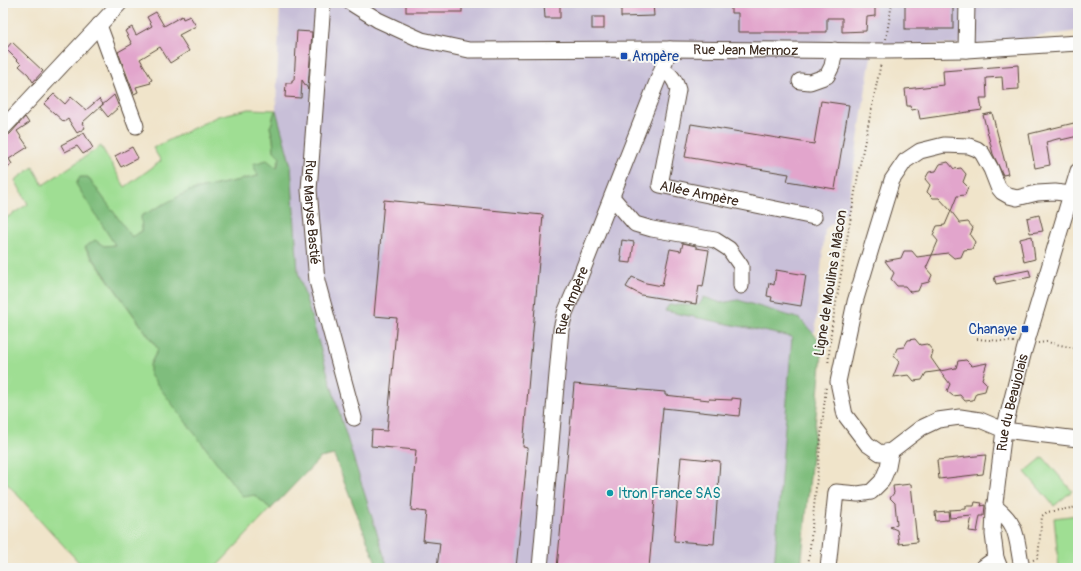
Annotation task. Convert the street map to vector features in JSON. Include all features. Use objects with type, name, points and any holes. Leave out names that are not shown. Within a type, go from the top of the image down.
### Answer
[{"type":"street","points":[[3,128],[120,3]]},
{"type":"street","name":"Rue Maryse Bastié","points":[[323,3],[309,190],[317,281],[354,418]]},
{"type":"street","name":"Rue Jean Mermoz","points":[[351,3],[378,20],[422,40],[469,50],[670,49],[884,51],[966,50],[1078,43]]},
{"type":"street","points":[[966,50],[967,3]]},
{"type":"street","points":[[102,22],[136,126]]},
{"type":"street","name":"Rue Ampère","points":[[540,568],[561,329],[565,313],[670,49]]},
{"type":"street","points":[[800,82],[810,82],[827,76],[832,66],[835,50]]},
{"type":"street","name":"Allée Ampère","points":[[662,69],[671,75],[676,82],[678,90],[660,185],[814,217]]},
{"type":"street","points":[[1071,194],[1055,192],[1037,193],[1017,198],[1009,196],[1002,192],[998,187],[992,169],[982,153],[969,146],[944,145],[920,151],[905,161],[892,180],[855,302],[838,382],[846,415],[867,444],[880,453],[891,451],[921,428],[938,420],[960,417],[980,420],[1004,430],[1078,439]]},
{"type":"street","name":"Rue du Beaujolais","points":[[998,563],[994,534],[994,506],[1004,430],[1025,347],[1078,171]]},
{"type":"street","points":[[612,197],[635,224],[652,229],[715,240],[729,249],[740,266],[741,286]]},
{"type":"street","points":[[828,568],[836,492],[858,494],[871,492],[882,480],[888,468],[891,451]]},
{"type":"street","points":[[994,506],[1006,514],[1014,527],[1021,563]]},
{"type":"street","points":[[982,568],[998,563]]},
{"type":"path","name":"Ligne de Moulins à Mâcon","points":[[827,371],[831,332],[859,169],[884,51],[892,3]]},
{"type":"path","points":[[808,568],[826,379]]},
{"type":"path","points":[[1021,563],[1038,558],[1042,516],[1047,512],[1078,507]]},
{"type":"shaded area","points":[[280,3],[1078,3],[1078,31],[985,44],[874,45],[870,62],[847,211],[825,229],[815,332],[792,337],[774,568],[388,568],[342,422],[298,272],[291,166],[276,110]]},
{"type":"green space","points":[[249,109],[276,110],[270,127],[274,151],[280,157],[276,168],[258,176],[189,191],[142,231],[131,237],[88,177],[115,245],[85,248],[158,349],[150,365],[255,495],[271,509],[215,568],[84,568],[3,479],[3,220],[28,204],[15,180],[33,167],[43,185],[101,146],[125,187],[161,161],[153,148],[218,116]]},
{"type":"green space","points":[[276,110],[291,166],[298,272],[342,422],[388,568],[378,568],[334,455],[320,458],[271,509],[255,495],[243,497],[150,375],[150,365],[158,349],[85,247],[95,240],[104,246],[115,245],[76,184],[80,177],[88,177],[132,237],[142,231],[141,216],[189,191],[258,176],[253,164],[267,160],[277,168],[280,157],[274,151],[270,127]]},
{"type":"green space","points":[[704,297],[721,303],[738,300],[800,319],[823,344],[801,568],[774,568],[792,337],[665,311],[669,305],[699,305]]},
{"type":"green space","points":[[1043,457],[1072,491],[1054,506],[1025,472]]},
{"type":"green space","points":[[1078,515],[1078,568],[1059,568],[1054,518]]},
{"type":"building","points":[[406,3],[462,3],[462,12],[406,12]]},
{"type":"building","points":[[544,3],[560,3],[560,18],[545,18]]},
{"type":"building","points":[[621,3],[653,3],[654,16],[621,17]]},
{"type":"building","points":[[731,3],[875,3],[875,16],[867,17],[866,31],[842,32],[842,18],[827,18],[827,32],[738,32],[738,13],[731,13]]},
{"type":"building","points":[[905,3],[953,3],[953,29],[905,29]]},
{"type":"building","points":[[156,12],[164,26],[182,16],[183,19],[190,16],[196,26],[179,35],[189,51],[170,63],[160,47],[140,59],[152,80],[150,81],[151,83],[136,87],[138,92],[134,94],[118,52],[132,44],[125,31],[132,27],[136,35],[152,26],[147,17]]},
{"type":"building","points":[[592,17],[604,17],[604,29],[592,29]]},
{"type":"building","points":[[297,31],[312,32],[308,89],[302,80],[301,98],[285,97],[286,83],[292,83],[292,80],[294,80]]},
{"type":"building","points":[[12,42],[43,71],[33,82],[28,74],[19,66],[21,64],[6,49]]},
{"type":"building","points":[[1018,65],[1019,89],[1003,90],[1002,77],[986,78],[987,98],[980,98],[982,110],[920,119],[918,109],[911,110],[910,106],[907,106],[905,89],[944,85],[943,71]]},
{"type":"building","points":[[54,94],[65,104],[71,97],[86,110],[99,99],[103,104],[82,123],[85,128],[77,133],[68,119],[64,122],[44,104]]},
{"type":"building","points":[[114,95],[119,107],[108,117],[100,107]]},
{"type":"building","points":[[821,101],[849,105],[835,189],[787,181],[789,174],[685,157],[691,124],[814,144]]},
{"type":"building","points":[[992,113],[1008,174],[1003,175],[993,154],[983,115]]},
{"type":"building","points":[[25,117],[29,123],[17,131],[28,147],[9,159],[12,164],[3,170],[3,137],[10,134]]},
{"type":"building","points":[[1078,122],[1078,136],[1046,142],[1050,165],[1035,168],[1029,134]]},
{"type":"building","points":[[84,133],[93,148],[83,154],[77,146],[65,152],[61,145]]},
{"type":"building","points":[[132,147],[138,158],[121,167],[115,156]]},
{"type":"building","points":[[948,162],[954,169],[961,168],[966,174],[963,182],[968,187],[965,195],[957,196],[951,211],[939,198],[933,198],[927,192],[930,185],[925,179],[929,172],[936,171],[940,164]]},
{"type":"building","points":[[384,200],[543,215],[523,447],[528,448],[516,568],[437,568],[440,543],[423,541],[426,512],[411,510],[416,450],[371,446],[372,430],[387,431],[397,318],[374,316]]},
{"type":"building","points":[[951,211],[960,223],[968,222],[973,228],[970,235],[975,242],[972,249],[964,250],[961,257],[954,258],[948,253],[932,255],[938,241],[933,235],[937,226],[945,225]]},
{"type":"building","points":[[1039,215],[1043,231],[1030,233],[1027,218]]},
{"type":"building","points":[[1032,236],[1035,259],[1024,262],[1020,239]]},
{"type":"building","points":[[622,240],[634,242],[631,263],[621,262],[622,256],[620,255]]},
{"type":"building","points":[[683,243],[696,246],[696,248],[709,250],[703,287],[699,286],[696,304],[641,295],[626,287],[632,277],[646,283],[662,286],[670,249],[681,251]]},
{"type":"building","points":[[904,251],[912,251],[917,257],[932,255],[926,268],[932,275],[929,282],[921,284],[918,291],[910,292],[905,286],[897,286],[891,279],[894,273],[885,261],[901,258]]},
{"type":"building","points":[[776,270],[806,275],[801,306],[771,301],[772,297],[767,296],[769,283],[774,285]]},
{"type":"building","points":[[1029,270],[1031,277],[996,284],[994,277]]},
{"type":"building","points":[[915,339],[920,345],[927,344],[933,351],[931,358],[940,371],[926,373],[922,380],[914,381],[909,375],[893,377],[899,362],[894,356],[897,348],[904,347],[908,340]]},
{"type":"building","points":[[966,360],[972,366],[987,363],[982,379],[987,384],[985,391],[976,393],[973,400],[965,401],[960,395],[953,396],[947,391],[950,384],[940,371],[956,368],[958,361]]},
{"type":"building","name":"Itron France SAS","points":[[574,384],[665,392],[665,395],[709,400],[732,400],[732,398],[741,399],[739,416],[663,408],[649,568],[557,568]]},
{"type":"building","points":[[986,455],[983,474],[939,479],[937,460]]},
{"type":"building","points":[[681,457],[720,461],[714,544],[674,541]]},
{"type":"building","points":[[911,484],[917,542],[899,544],[897,530],[890,527],[897,524],[895,503],[890,498],[894,493],[893,486]]},
{"type":"building","points":[[975,502],[982,503],[981,506],[985,505],[984,516],[980,516],[977,532],[969,531],[972,516],[950,518],[949,510],[966,509],[966,506],[974,506]]},
{"type":"building","points":[[948,511],[949,520],[936,521],[935,512]]},
{"type":"place","name":"Ampère","points":[[624,56]]},
{"type":"place","name":"Chanaye","points":[[1025,329]]},
{"type":"place","name":"Itron France SAS","points":[[610,493]]}]
